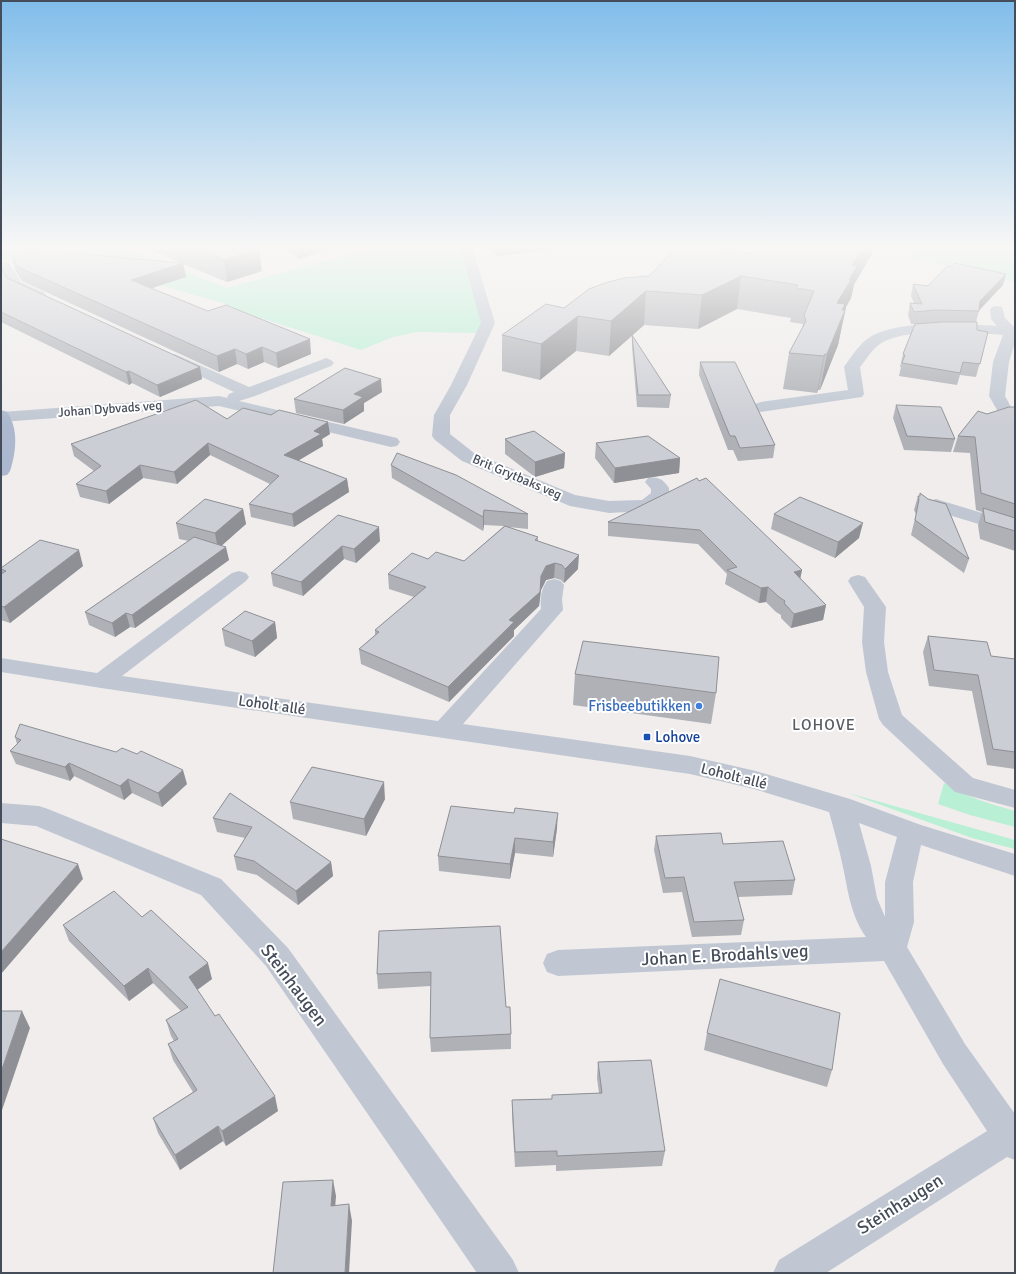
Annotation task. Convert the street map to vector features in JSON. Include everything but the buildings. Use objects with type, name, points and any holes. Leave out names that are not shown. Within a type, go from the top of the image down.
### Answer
[{"type":"main road","points":[[1,471],[6,456],[7,440],[6,426],[2,416]]},
{"type":"street","name":"Brit Grytbaks veg","points":[[483,306],[488,323],[442,415],[441,436],[468,457],[570,500],[609,507],[647,505],[660,495],[660,488],[654,482]]},
{"type":"street","points":[[997,310],[998,319],[1013,332]]},
{"type":"street","points":[[761,407],[856,394],[852,367],[875,340],[900,330],[942,328],[1013,332]]},
{"type":"street","points":[[1003,407],[997,396],[1001,362],[1013,332]]},
{"type":"street","points":[[164,354],[249,393]]},
{"type":"street","name":"Johan Dybvads veg","points":[[2,416],[218,401],[249,393],[325,367]]},
{"type":"street","name":"Johan Dybvads veg","points":[[218,401],[391,442]]},
{"type":"street","points":[[936,505],[1015,529]]},
{"type":"street","points":[[101,681],[240,577]]},
{"type":"street","points":[[858,581],[875,607],[873,642],[877,672],[891,719],[964,785],[1015,799]]},
{"type":"street","points":[[443,730],[472,700],[552,610],[551,599],[554,585]]},
{"type":"street","name":"Loholt allé","points":[[1,665],[101,681],[690,765],[756,780],[841,806],[912,832],[1015,865]]},
{"type":"street","points":[[841,806],[857,866],[863,898],[871,920],[892,948],[954,1054],[1012,1140]]},
{"type":"street","name":"Steinhaugen","points":[[1,813],[39,816],[211,887],[277,957],[500,1273]]},
{"type":"street","points":[[892,948],[899,922],[899,882],[906,850],[912,832]]},
{"type":"street","name":"Johan E. Brodahls veg","points":[[558,963],[892,948]]},
{"type":"street","name":"Steinhaugen","points":[[792,1273],[1012,1140]]},
{"type":"green space","points":[[231,306],[483,306],[488,323],[482,333],[417,332],[393,337],[361,350],[254,316]]},
{"type":"green space","points":[[944,783],[979,800],[1015,811],[1015,827],[970,815],[938,804]]},
{"type":"green space","points":[[848,793],[1015,840],[1015,849],[972,838]]},
{"type":"place","name":"Frisbeebutikken","points":[[699,706]]},
{"type":"place","name":"Lohove","points":[[647,737]]},
{"type":"district","name":"LOHOVE","points":[[824,725]]}]
